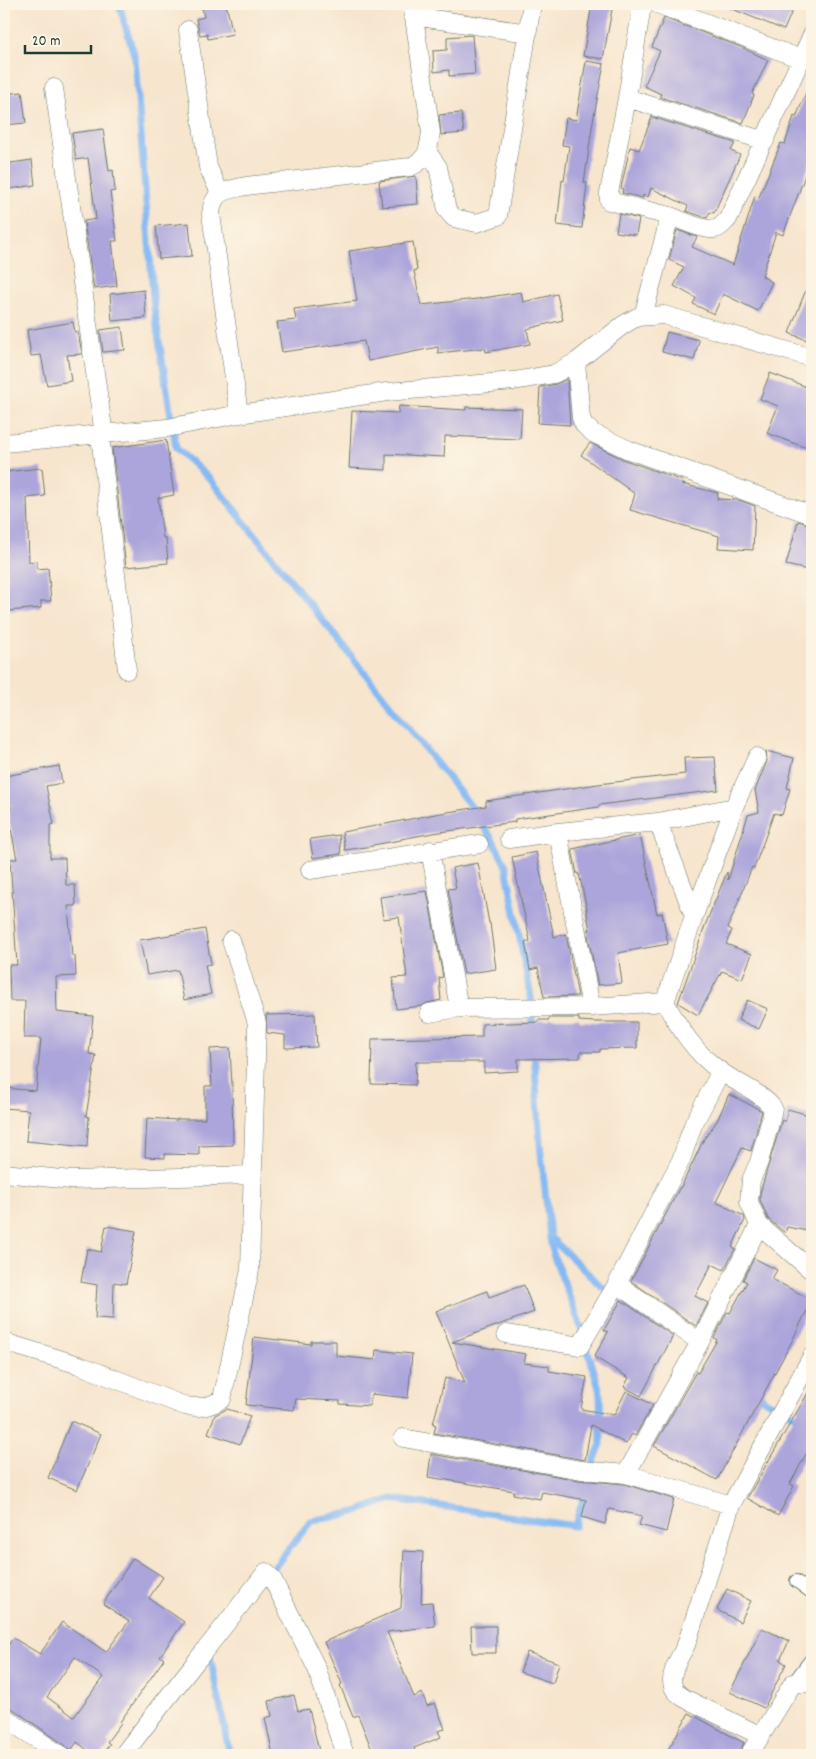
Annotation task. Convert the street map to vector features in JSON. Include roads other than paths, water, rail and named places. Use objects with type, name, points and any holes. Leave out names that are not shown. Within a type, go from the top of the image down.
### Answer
[{"type":"street","points":[[428,152],[438,167],[446,210],[454,218],[477,223],[498,216],[532,4]]},
{"type":"street","points":[[644,4],[641,12],[609,201],[670,216],[705,228],[714,229],[728,219],[812,35]]},
{"type":"street","points":[[657,4],[801,59]]},
{"type":"street","points":[[239,414],[211,214],[212,202],[220,193],[246,186],[410,167],[422,162],[428,152],[431,132],[412,10],[528,33]]},
{"type":"street","points":[[188,30],[208,167],[220,193]]},
{"type":"street","points":[[54,88],[102,435],[127,670]]},
{"type":"street","points":[[627,98],[765,141]]},
{"type":"street","points":[[643,316],[670,216]]},
{"type":"street","points":[[4,443],[102,435],[174,426],[239,414],[387,392],[514,381],[554,374],[576,362],[623,325],[637,317],[643,316],[664,315],[812,358]]},
{"type":"street","points":[[576,362],[581,418],[584,425],[593,433],[629,450],[812,515]]},
{"type":"street","points":[[757,757],[734,807],[668,989],[665,1002],[679,1027],[699,1054],[721,1072],[765,1098],[773,1108],[772,1120],[751,1180],[749,1202],[758,1225],[812,1271]]},
{"type":"street","points":[[509,839],[658,822],[734,807]]},
{"type":"street","points":[[658,822],[694,916]]},
{"type":"street","points":[[558,832],[591,1007]]},
{"type":"street","points":[[310,870],[430,850],[479,844]]},
{"type":"street","points":[[430,850],[459,1008]]},
{"type":"street","points":[[4,1342],[79,1365],[185,1406],[211,1406],[222,1399],[250,1270],[257,1023],[232,940]]},
{"type":"street","points":[[428,1013],[459,1008],[591,1007],[665,1002]]},
{"type":"street","points":[[506,1334],[580,1346],[614,1289],[681,1160],[693,1125],[721,1072]]},
{"type":"street","points":[[4,1173],[71,1180],[253,1175]]},
{"type":"street","points":[[626,1474],[700,1342],[758,1225]]},
{"type":"street","points":[[614,1289],[700,1342]]},
{"type":"street","points":[[761,1736],[684,1698],[674,1690],[672,1679],[675,1666],[686,1645],[731,1505],[812,1356]]},
{"type":"street","points":[[403,1438],[581,1470],[626,1474],[731,1505]]},
{"type":"street","points":[[123,1755],[182,1677],[269,1576],[317,1669],[345,1755]]},
{"type":"street","points":[[796,1581],[812,1594]]},
{"type":"street","points":[[748,1755],[793,1683],[812,1658]]},
{"type":"street","points":[[793,1683],[812,1683]]},
{"type":"street","points":[[4,1717],[60,1755]]},
{"type":"waterway","points":[[119,4],[135,58],[154,308],[176,448],[210,479],[473,809],[494,842],[506,866],[531,997],[533,1032]]},
{"type":"waterway","points":[[534,1050],[540,1144],[550,1237],[601,1286],[654,1320]]},
{"type":"waterway","points":[[550,1238],[553,1254],[581,1327],[600,1392],[601,1444],[591,1469]]},
{"type":"waterway","points":[[754,1391],[765,1400],[812,1425]]},
{"type":"waterway","points":[[268,1575],[311,1521],[355,1512],[392,1499],[575,1526],[585,1492]]},
{"type":"waterway","points":[[209,1651],[230,1755]]}]
